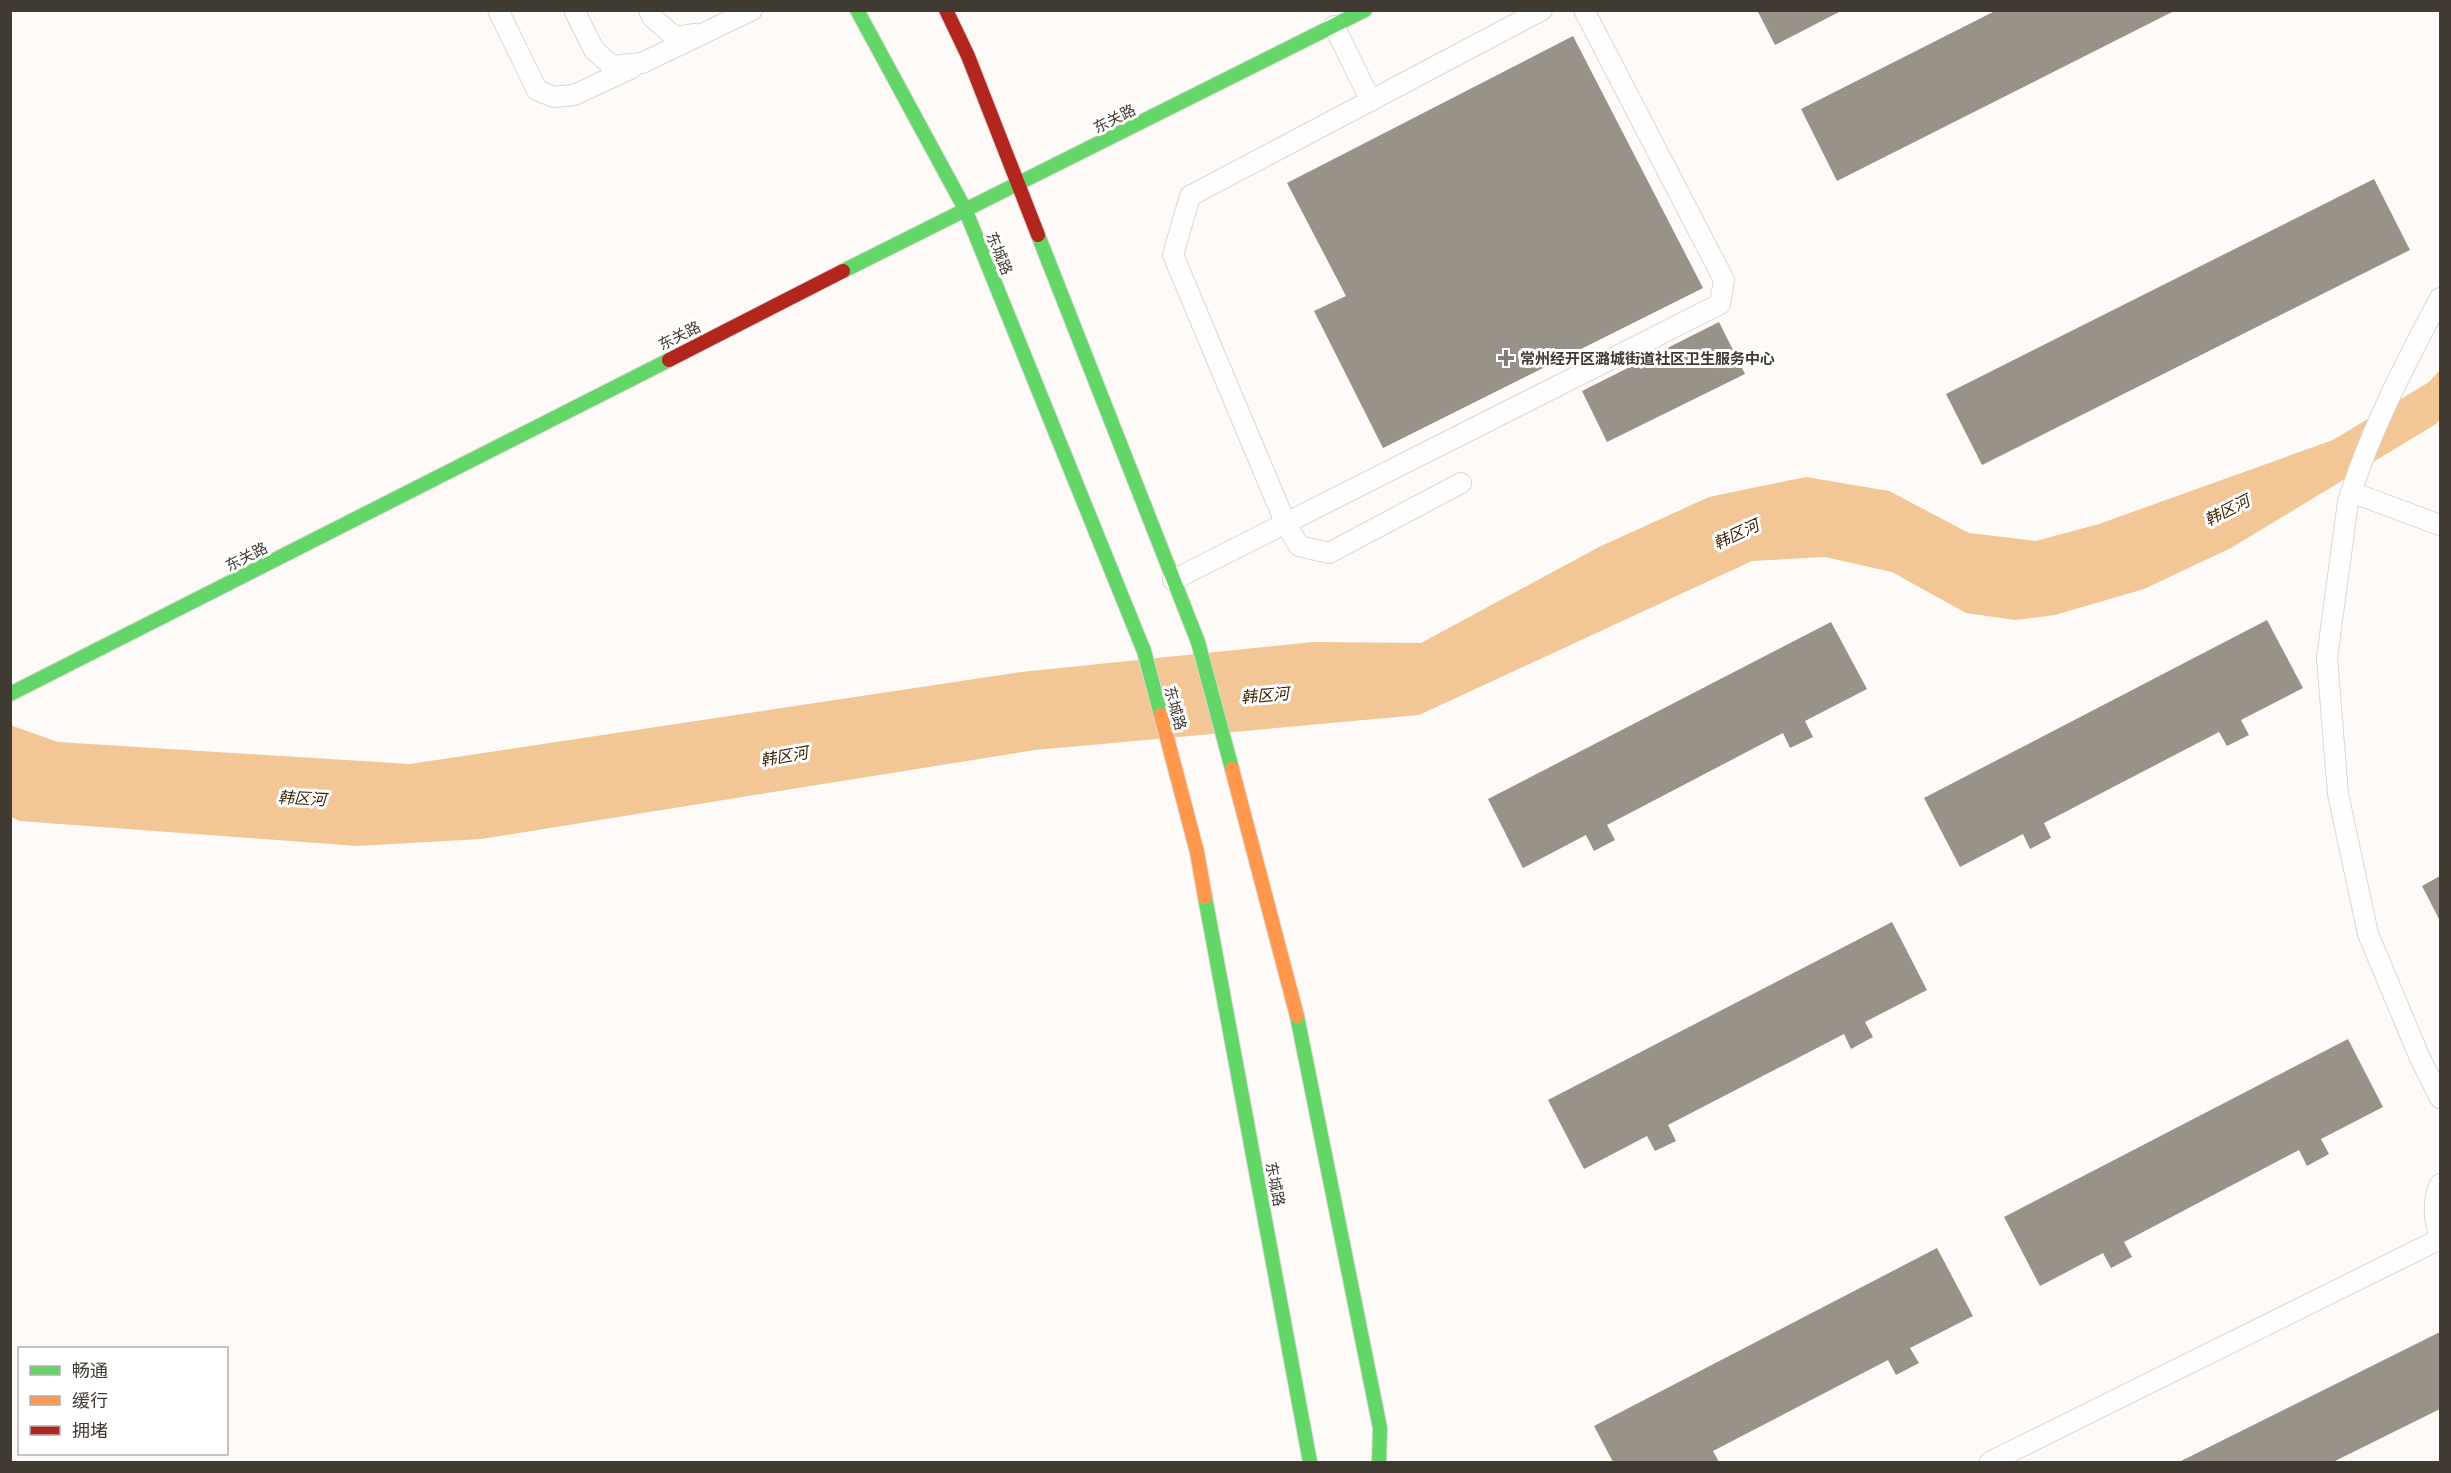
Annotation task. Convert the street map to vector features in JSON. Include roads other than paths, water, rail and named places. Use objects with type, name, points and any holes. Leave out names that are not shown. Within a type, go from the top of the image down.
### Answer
[{"type":"main road","name":"东城路","points":[[857,10],[965,209],[1144,651],[1197,852],[1310,1462]]},
{"type":"main road","points":[[946,10],[968,56],[1198,642],[1226,738],[1292,989],[1380,1428],[1379,1462]]},
{"type":"main road","name":"东关路","points":[[10,694],[965,209],[1019,185],[1365,10]]},
{"type":"lane","points":[[498,10],[537,90],[554,97],[574,95],[752,10]]},
{"type":"lane","points":[[574,10],[594,50],[612,66],[642,63]]},
{"type":"lane","points":[[649,10],[653,18],[675,37],[707,33]]},
{"type":"lane","points":[[1461,483],[1329,553],[1299,546],[1285,522],[1173,255],[1190,196],[1542,10]]},
{"type":"lane","points":[[1173,580],[1720,304],[1724,280],[1584,10]]},
{"type":"lane","points":[[1334,27],[1371,101]]},
{"type":"lane","points":[[2440,298],[2387,402],[2353,487],[2327,658],[2337,794],[2368,934],[2432,1062],[2440,1098]]},
{"type":"lane","points":[[2353,487],[2440,525]]},
{"type":"lane","points":[[1990,1462],[2440,1237],[2434,1214],[2436,1194],[2440,1184]]},
{"type":"water","name":"韩区河","points":[[2440,370],[2440,419],[2436,424],[2231,548],[2144,589],[2055,615],[2015,620],[1966,613],[1892,572],[1825,557],[1752,561],[1419,715],[1035,750],[481,839],[357,846],[20,821],[11,817],[10,725],[58,742],[410,764],[1021,672],[1313,642],[1421,643],[1599,547],[1709,497],[1806,477],[1889,491],[1969,533],[2036,541],[2099,524],[2333,440],[2429,382]]},
{"type":"place","name":"常州经开区潞城街道社区卫生服务中心","points":[[1506,358]]}]
